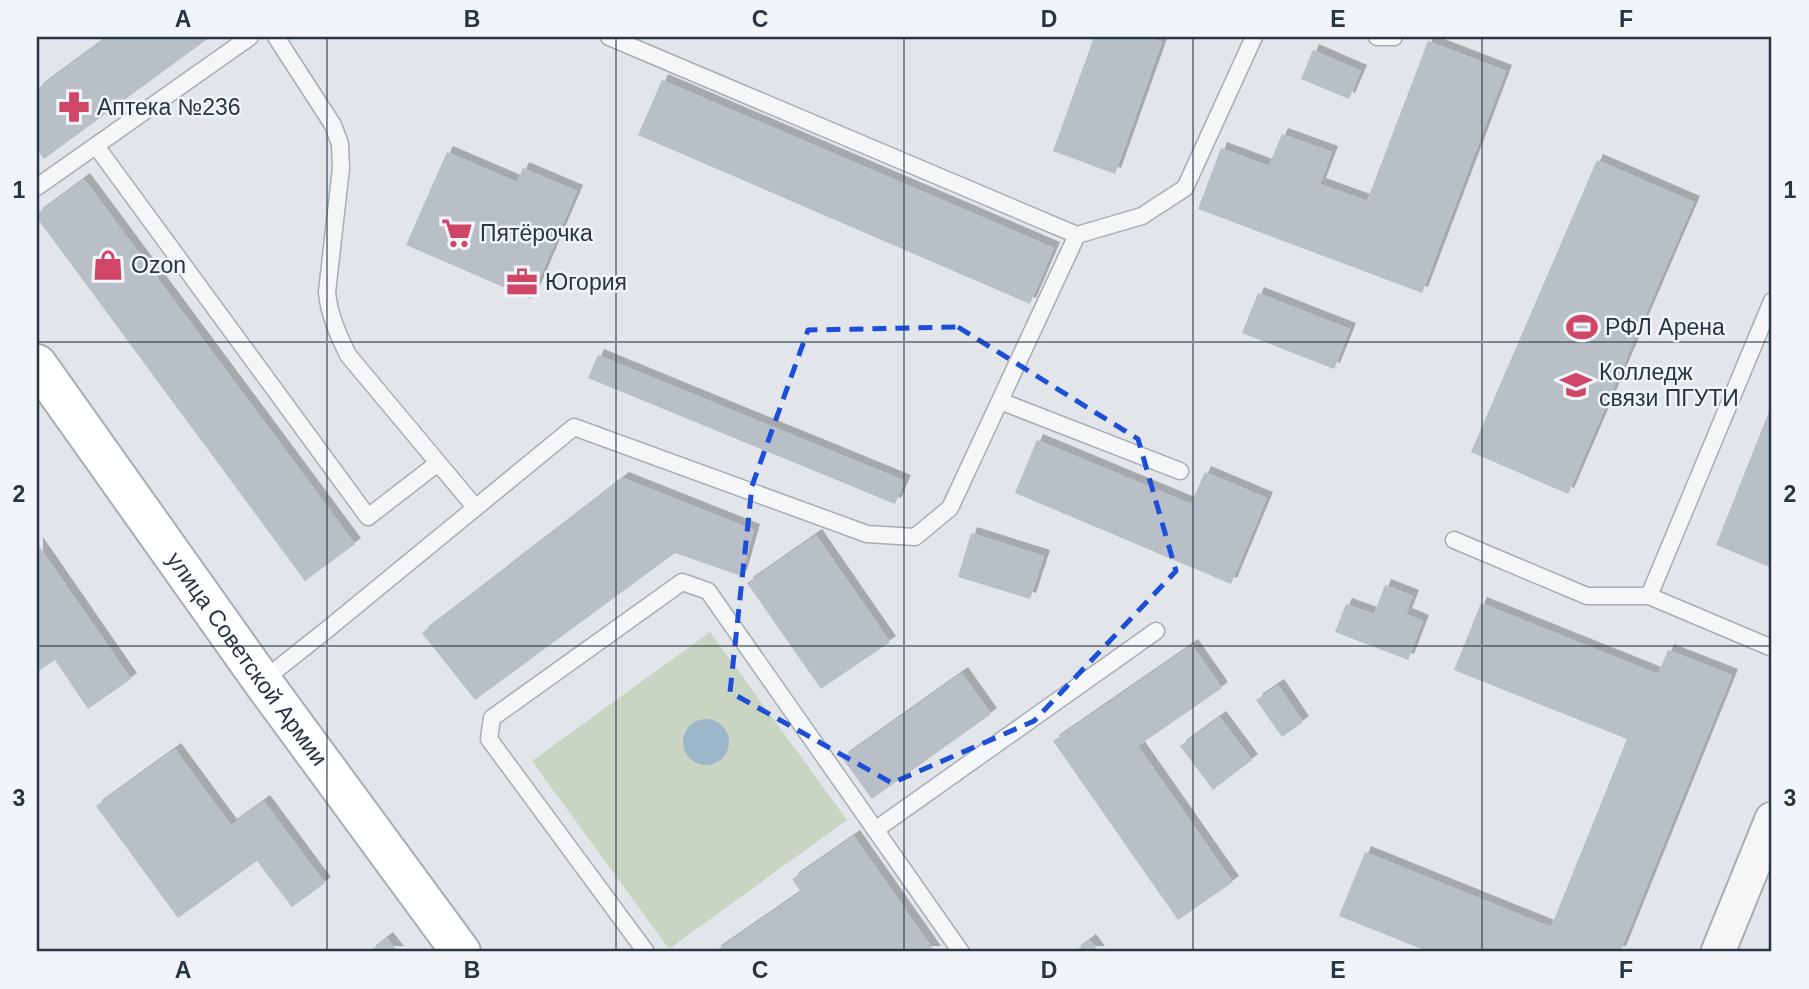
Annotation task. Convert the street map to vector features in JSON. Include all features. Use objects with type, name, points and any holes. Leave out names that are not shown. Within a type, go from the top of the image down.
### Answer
[{"type":"main road","name":"улица Советской Армии","points":[[37,363],[261,681],[461,952]]},
{"type":"street","points":[[1718,952],[1772,819]]},
{"type":"lane","points":[[37,187],[250,37]]},
{"type":"lane","points":[[276,37],[333,125],[340,144],[341,168],[327,292],[328,307],[336,331],[348,355],[475,507]]},
{"type":"lane","points":[[609,37],[1077,235],[1142,216],[1185,188],[1254,37]]},
{"type":"lane","points":[[1377,37],[1394,37]]},
{"type":"lane","points":[[96,146],[368,517],[438,463]]},
{"type":"lane","points":[[261,681],[574,427],[867,534],[915,537],[950,508],[1077,235]]},
{"type":"lane","points":[[1649,597],[1772,301]]},
{"type":"lane","points":[[1000,401],[1180,471]]},
{"type":"lane","points":[[1454,540],[1587,596],[1649,597],[1772,648]]},
{"type":"lane","points":[[646,952],[489,739],[492,718],[682,582],[708,591],[961,952]]},
{"type":"lane","points":[[876,830],[1156,631]]},
{"type":"highlighted area","points":[[958,327],[1138,439],[1176,571],[1034,721],[892,783],[730,692],[752,486],[808,330]]},
{"type":"green space","points":[[710,632],[847,820],[669,949],[532,761]]},
{"type":"water","points":[[706,719],[722,726],[729,742],[722,758],[706,765],[690,758],[683,742],[690,726]]},
{"type":"building","points":[[108,37],[210,37],[44,159],[37,150],[37,89]]},
{"type":"building","points":[[1094,37],[1146,37],[1162,42],[1115,174],[1053,151]]},
{"type":"building","points":[[1428,41],[1506,71],[1422,293],[1198,209],[1221,148],[1269,166],[1282,134],[1332,152],[1320,184],[1367,201]]},
{"type":"building","points":[[1313,50],[1361,71],[1349,99],[1301,79]]},
{"type":"building","points":[[662,80],[1054,248],[1030,304],[638,135]]},
{"type":"building","points":[[447,152],[517,182],[523,168],[577,191],[531,299],[406,245]]},
{"type":"building","name":"РФЛ Арена","points":[[1597,160],[1694,202],[1568,494],[1471,452]]},
{"type":"building","points":[[84,179],[355,544],[305,581],[37,218],[37,214]]},
{"type":"building","points":[[1258,293],[1350,329],[1334,369],[1242,333]]},
{"type":"building","points":[[598,355],[905,481],[895,504],[588,378]]},
{"type":"building","points":[[1772,404],[1772,568],[1716,545]]},
{"type":"building","points":[[1037,440],[1191,504],[1205,472],[1267,498],[1231,584],[1015,493]]},
{"type":"building","points":[[623,478],[754,530],[741,576],[675,553],[475,700],[422,633]]},
{"type":"building","points":[[971,533],[1044,556],[1030,599],[958,577]]},
{"type":"building","points":[[816,535],[890,642],[821,689],[747,583]]},
{"type":"building","points":[[37,543],[131,679],[88,709],[55,660],[37,672]]},
{"type":"building","points":[[1385,585],[1413,596],[1406,614],[1423,621],[1408,660],[1335,632],[1346,604],[1374,614]]},
{"type":"building","points":[[1481,603],[1658,674],[1668,650],[1732,675],[1620,952],[1429,952],[1339,916],[1365,852],[1551,927],[1627,739],[1454,670]]},
{"type":"building","points":[[1192,645],[1222,688],[1138,746],[1233,882],[1178,920],[1053,741]]},
{"type":"building","points":[[962,673],[991,714],[872,799],[842,758]]},
{"type":"building","points":[[1278,685],[1303,722],[1282,737],[1256,700]]},
{"type":"building","points":[[1220,717],[1252,760],[1213,790],[1180,746]]},
{"type":"building","points":[[175,749],[231,825],[264,801],[325,883],[292,907],[257,861],[178,918],[96,806]]},
{"type":"building","points":[[854,836],[935,952],[714,952],[801,892],[792,879]]},
{"type":"building","points":[[387,938],[398,952],[369,952]]},
{"type":"building","points":[[1090,940],[1099,952],[1074,952]]},
{"type":"place","name":"Аптека №236","points":[[74,107]]},
{"type":"place","name":"Пятёрочка","points":[[457,233]]},
{"type":"place","name":"Ozon","points":[[108,265]]},
{"type":"place","name":"Югория","points":[[522,282]]},
{"type":"place","name":"РФЛ Арена","points":[[1582,327]]},
{"type":"place","name":"Колледж связи ПГУТИ","points":[[1576,385]]}]
